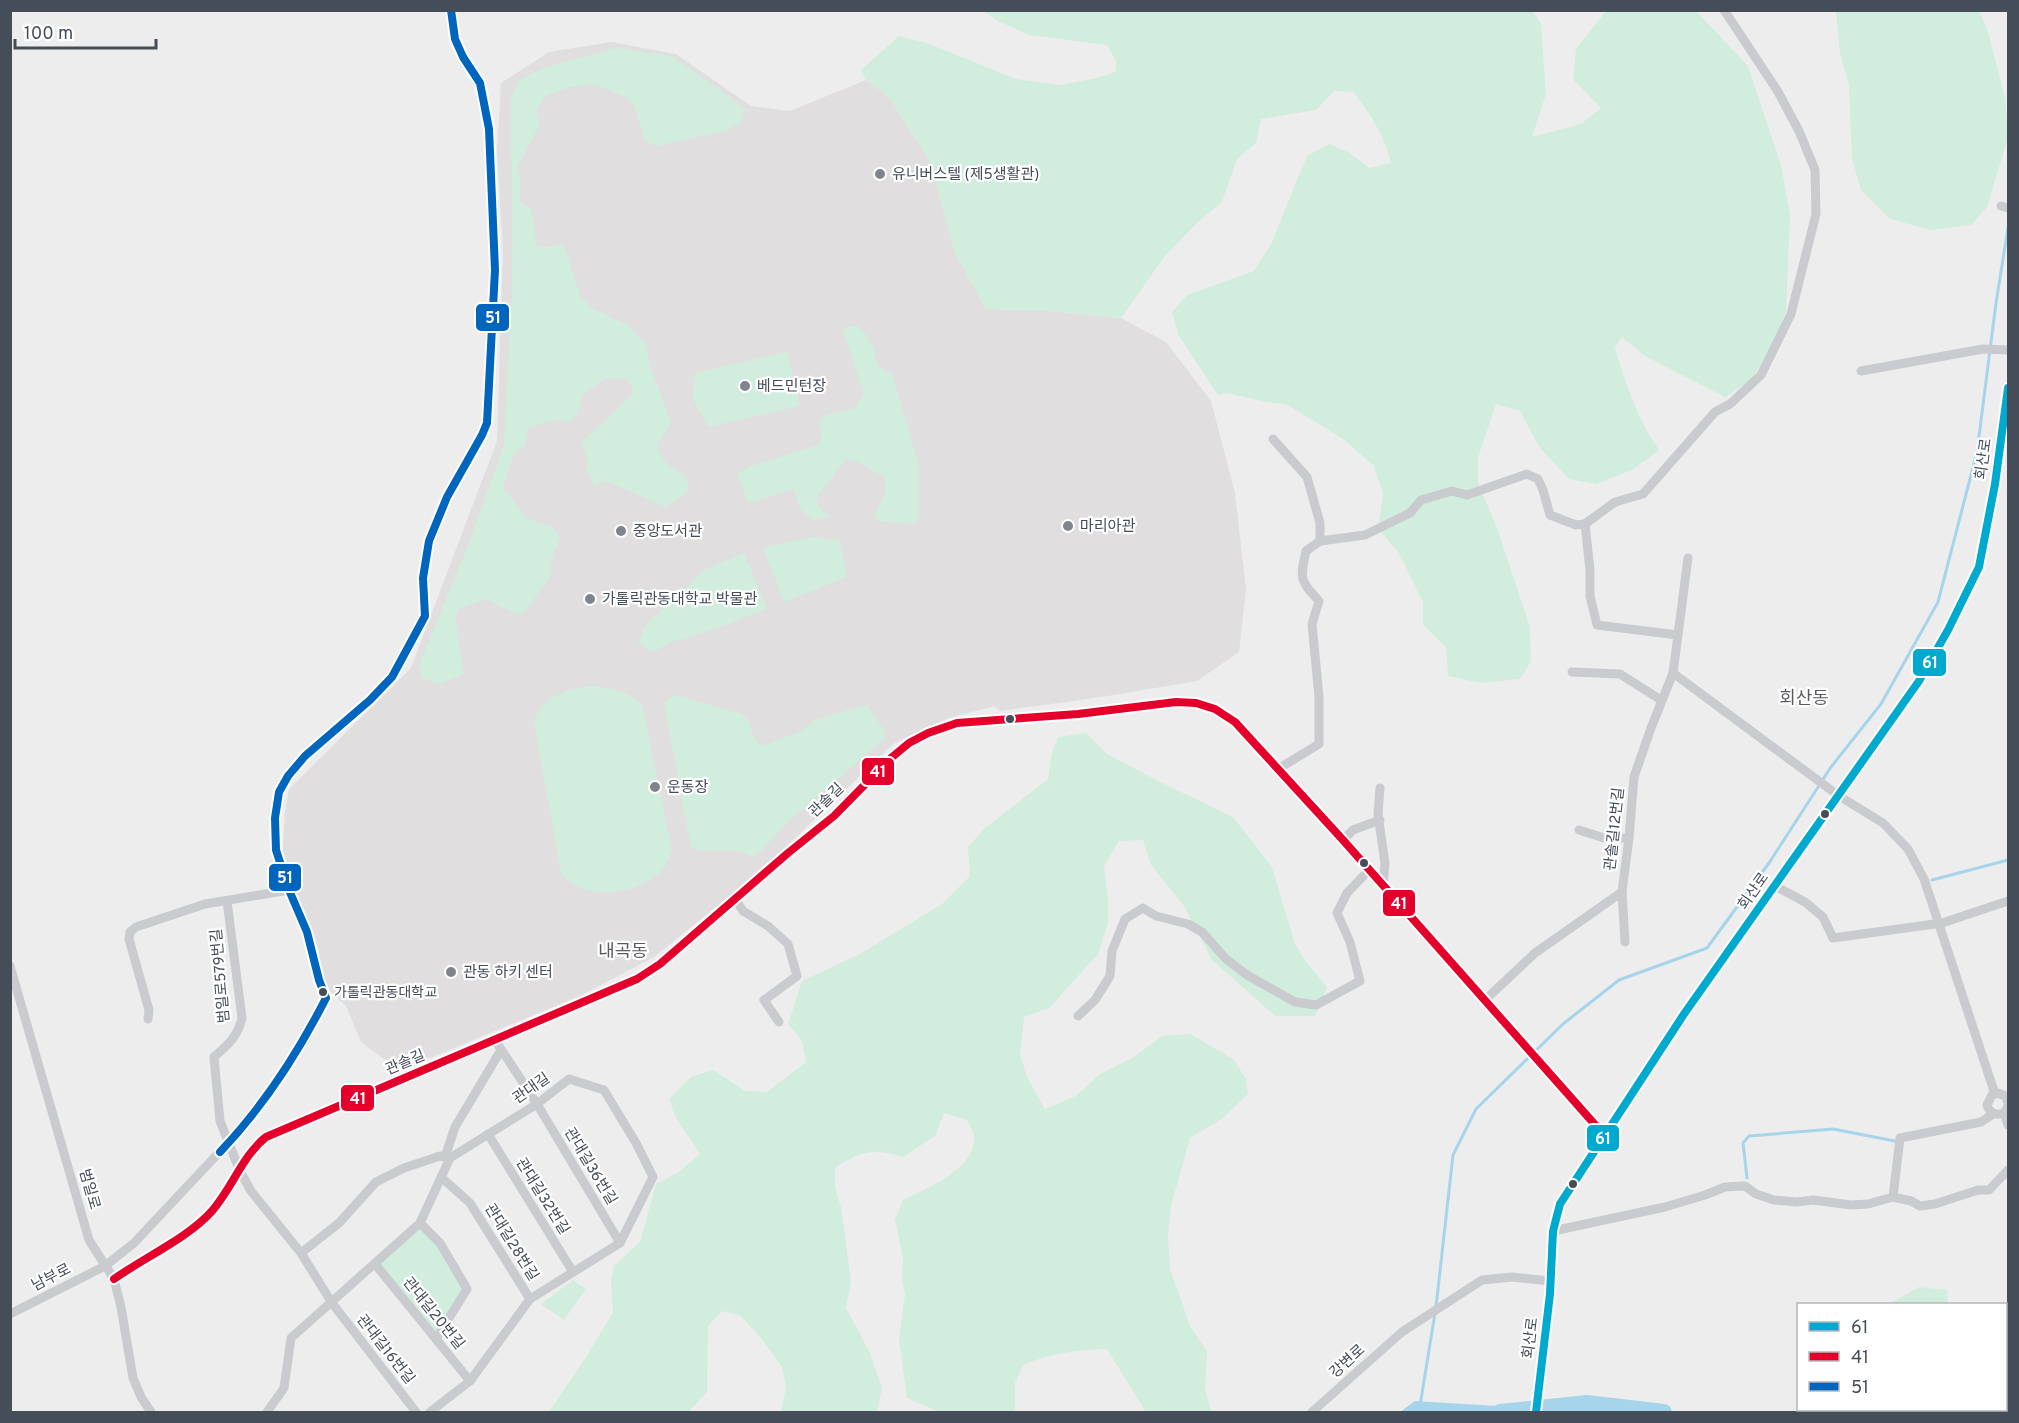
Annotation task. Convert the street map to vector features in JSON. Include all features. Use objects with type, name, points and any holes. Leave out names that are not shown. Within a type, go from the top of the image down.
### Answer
[{"type":"street","points":[[105,1266],[134,1243],[228,1143],[284,1072],[306,1039],[326,998],[307,932],[289,890],[276,850],[275,818],[279,792],[288,776],[305,756],[392,677],[425,616],[423,578],[429,541],[447,497],[487,423],[495,270],[489,129],[480,83],[462,57],[455,39],[451,10]]},
{"type":"street","points":[[1278,769],[1319,744],[1319,697],[1312,624],[1319,601],[1304,585],[1302,568],[1306,551],[1320,541],[1365,535],[1410,513],[1421,500],[1452,491],[1467,495],[1527,474],[1538,479],[1550,515],[1576,525],[1585,524],[1615,502],[1642,494],[1715,412],[1730,404],[1761,375],[1791,314],[1816,214],[1815,170],[1799,131],[1777,90],[1724,10]]},
{"type":"street","points":[[1861,371],[1983,349],[2008,350]]},
{"type":"street","name":"회산로","points":[[1536,1413],[1550,1294],[1553,1232],[1560,1204],[1684,1014],[1919,681],[1948,630],[1979,567],[1995,484],[2008,388]]},
{"type":"street","points":[[1273,439],[1307,477],[1320,523],[1320,541]]},
{"type":"street","points":[[1585,524],[1590,570],[1590,596],[1597,625],[1678,635]]},
{"type":"street","name":"관솔길12번길","points":[[1485,1000],[1535,952],[1622,892],[1634,777],[1673,673],[1688,558]]},
{"type":"street","points":[[1572,672],[1620,674],[1661,700]]},
{"type":"street","points":[[1673,673],[1826,787],[1883,823],[1908,849],[1924,879],[1995,1094]]},
{"type":"street","name":"관솔길","points":[[114,1279],[199,1225],[213,1210],[254,1146],[266,1137],[637,979],[660,964],[834,816],[873,774],[909,742],[957,723],[1078,714],[1153,703],[1196,703],[1215,709],[1236,722],[1605,1136]]},
{"type":"street","points":[[1380,789],[1380,820],[1385,864],[1383,885]]},
{"type":"street","points":[[1343,840],[1353,830],[1380,820]]},
{"type":"street","points":[[1579,830],[1604,838],[1629,838]]},
{"type":"street","points":[[1078,1016],[1095,1000],[1110,976],[1112,951],[1125,919],[1143,908],[1156,916],[1188,924],[1202,932],[1226,959],[1247,975],[1295,1002],[1316,1005],[1360,981],[1350,942],[1337,913],[1347,893],[1369,870]]},
{"type":"street","points":[[1774,886],[1804,902],[1823,917],[1833,938],[1938,924],[1996,907],[2008,901]]},
{"type":"street","points":[[148,1019],[149,1010],[129,939],[130,932],[136,927],[206,904],[289,890]]},
{"type":"street","points":[[1622,892],[1625,942]]},
{"type":"street","points":[[735,899],[743,911],[768,926],[788,944],[797,976],[764,1000],[779,1022]]},
{"type":"street","name":"범일로579번길","points":[[227,901],[242,1018],[240,1029],[232,1041],[214,1057],[220,1120],[240,1171],[251,1191],[301,1253],[332,1303]]},
{"type":"street","name":"범일로","points":[[10,966],[89,1240],[114,1279],[133,1378],[151,1413]]},
{"type":"street","points":[[495,1040],[537,1104]]},
{"type":"street","points":[[267,1413],[284,1388],[291,1338],[420,1223],[448,1158],[455,1127],[501,1050]]},
{"type":"street","name":"관대길","points":[[448,1158],[537,1104],[569,1079],[604,1090],[653,1176],[620,1243]]},
{"type":"street","points":[[1995,1094],[2005,1096],[2008,1107],[2008,1125]]},
{"type":"street","points":[[1993,1114],[1988,1109],[1988,1101],[1995,1094]]},
{"type":"street","name":"관대길36번길","points":[[537,1104],[620,1243]]},
{"type":"street","points":[[1893,1197],[1900,1138],[1981,1122],[2008,1107]]},
{"type":"street","name":"관대길32번길","points":[[488,1134],[573,1272]]},
{"type":"street","points":[[301,1253],[339,1223],[376,1182],[404,1168],[440,1156],[448,1158]]},
{"type":"street","points":[[1553,1232],[1665,1207],[1725,1187],[1745,1186],[1756,1194],[1774,1200],[1797,1202],[1813,1200],[1851,1205],[1868,1204],[1893,1197],[1911,1201],[1920,1206],[1935,1204],[1978,1190],[1989,1190],[2008,1170]]},
{"type":"street","name":"관대길28번길","points":[[441,1177],[470,1203],[530,1299]]},
{"type":"street","points":[[420,1223],[440,1243],[467,1289],[436,1339]]},
{"type":"street","points":[[430,1413],[470,1381],[530,1299],[620,1243]]},
{"type":"street","name":"관대길20번길","points":[[375,1264],[470,1381]]},
{"type":"street","name":"남부로","points":[[10,1314],[105,1266]]},
{"type":"street","name":"강변로","points":[[1312,1413],[1402,1332],[1482,1280],[1512,1277],[1550,1281]]},
{"type":"street","name":"관대길16번길","points":[[332,1303],[416,1413]]},
{"type":"shaded area","name":"가톨릭관동대학교","points":[[611,42],[676,54],[751,106],[790,111],[866,80],[890,98],[930,162],[955,252],[986,309],[1049,311],[1121,318],[1166,342],[1211,401],[1235,493],[1246,589],[1239,652],[1197,681],[999,711],[995,706],[949,718],[893,744],[762,870],[654,957],[582,995],[430,1058],[385,1060],[361,1042],[346,1006],[328,990],[320,976],[319,950],[283,851],[289,789],[411,668],[497,441],[503,249],[497,153],[501,83],[549,52]]},
{"type":"green space","points":[[983,11],[1533,11],[1541,24],[1546,94],[1532,137],[1581,124],[1601,108],[1573,79],[1576,49],[1606,11],[1696,11],[1748,66],[1781,165],[1790,215],[1786,311],[1774,345],[1750,381],[1725,397],[1645,356],[1622,337],[1615,348],[1623,374],[1638,414],[1659,450],[1632,470],[1596,484],[1569,479],[1540,448],[1520,411],[1496,404],[1478,457],[1478,483],[1497,528],[1530,627],[1531,661],[1520,679],[1481,683],[1448,676],[1446,647],[1423,625],[1423,602],[1399,553],[1378,529],[1383,494],[1374,466],[1343,439],[1286,404],[1227,393],[1218,395],[1179,336],[1172,312],[1187,295],[1254,271],[1271,244],[1307,156],[1330,144],[1350,153],[1369,168],[1391,163],[1381,134],[1354,92],[1334,91],[1316,110],[1261,119],[1256,143],[1237,159],[1222,202],[1198,222],[1165,256],[1121,318],[1049,311],[986,309],[955,252],[930,162],[890,98],[866,80],[861,70],[899,36],[927,43],[1016,79],[1059,85],[1093,79],[1115,72],[1116,61],[1107,45],[1029,35],[998,21]]},
{"type":"green space","points":[[1836,11],[1979,11],[1987,29],[2005,97],[2008,137],[1987,207],[1971,225],[1931,230],[1890,219],[1861,190],[1852,159],[1849,85],[1840,53]]},
{"type":"green space","points":[[616,48],[672,56],[745,108],[742,122],[726,131],[656,146],[645,141],[630,99],[594,84],[570,87],[547,95],[536,111],[540,124],[517,168],[521,181],[519,201],[531,209],[537,246],[561,245],[566,251],[580,295],[589,306],[629,326],[645,343],[650,365],[671,422],[657,445],[664,461],[687,476],[689,491],[665,507],[611,483],[603,481],[595,487],[587,471],[588,461],[582,442],[633,394],[632,385],[624,378],[604,379],[583,394],[577,415],[570,421],[551,420],[528,429],[525,446],[514,453],[503,487],[526,518],[551,526],[561,537],[552,557],[550,576],[525,612],[514,613],[485,599],[459,609],[455,617],[464,674],[440,684],[421,678],[420,663],[471,538],[504,445],[512,293],[511,97],[519,80],[543,68]]},
{"type":"green space","points":[[859,326],[871,343],[880,367],[892,374],[919,466],[919,519],[913,524],[878,521],[875,515],[886,491],[884,477],[852,459],[845,460],[817,497],[818,506],[829,516],[813,520],[801,510],[793,489],[757,501],[747,501],[737,474],[748,467],[818,445],[822,437],[819,420],[827,414],[854,409],[864,395],[843,329]]},
{"type":"green space","name":"베드민턴장","points":[[787,352],[800,406],[708,427],[693,399],[695,373]]},
{"type":"green space","points":[[812,537],[839,540],[847,577],[784,602],[763,548]]},
{"type":"green space","points":[[744,553],[767,609],[718,628],[668,643],[654,652],[638,643],[646,624],[704,570]]},
{"type":"green space","points":[[591,686],[618,690],[642,704],[672,850],[665,866],[655,876],[645,883],[620,891],[607,892],[583,888],[561,874],[534,722],[539,710],[550,699],[570,690]]},
{"type":"green space","points":[[675,695],[742,714],[748,720],[756,742],[762,746],[804,730],[815,720],[861,706],[868,706],[884,730],[885,738],[790,820],[761,851],[752,857],[729,850],[699,850],[691,848],[664,703]]},
{"type":"green space","points":[[1086,733],[1107,754],[1233,817],[1272,867],[1295,944],[1306,962],[1327,987],[1315,1016],[1275,1016],[1212,960],[1184,906],[1151,865],[1143,840],[1119,841],[1104,866],[1108,923],[1098,954],[1049,1008],[1024,1017],[1020,1054],[1027,1077],[1045,1109],[1076,1096],[1100,1074],[1134,1057],[1162,1036],[1190,1034],[1233,1059],[1246,1079],[1248,1094],[1223,1118],[1190,1138],[1171,1206],[1168,1235],[1170,1269],[1190,1326],[1207,1351],[1205,1391],[1212,1412],[1146,1412],[1107,1349],[1064,1353],[1023,1365],[1015,1383],[1015,1412],[939,1412],[907,1398],[899,1339],[905,1295],[902,1279],[903,1258],[895,1219],[903,1200],[948,1176],[967,1159],[972,1149],[974,1135],[967,1120],[944,1113],[935,1136],[903,1157],[884,1153],[868,1153],[852,1158],[835,1168],[835,1188],[841,1207],[851,1281],[846,1308],[869,1351],[882,1387],[878,1408],[875,1412],[781,1412],[786,1387],[782,1367],[761,1338],[741,1316],[722,1311],[708,1326],[707,1392],[691,1409],[691,1412],[549,1412],[613,1312],[611,1283],[614,1266],[640,1242],[656,1184],[679,1172],[700,1154],[676,1118],[669,1099],[691,1077],[713,1070],[745,1091],[767,1092],[806,1062],[802,1041],[788,1024],[802,981],[860,954],[942,904],[970,876],[968,847],[985,828],[1048,779],[1052,753],[1058,737]]},
{"type":"green space","points":[[420,1223],[467,1289],[436,1339],[375,1264]]},
{"type":"green space","points":[[573,1280],[586,1289],[564,1320],[541,1304]]},
{"type":"green space","points":[[1919,1287],[1947,1290],[1948,1303],[1891,1303]]},
{"type":"water","points":[[1415,1401],[1593,1412],[1400,1412]]},
{"type":"waterway","points":[[1436,1307],[1453,1155],[1476,1109],[1563,1024],[1619,980],[1707,948],[1769,863],[1831,767],[1881,704],[1938,602],[1977,452],[2008,228]]},
{"type":"waterway","points":[[1932,880],[2008,860]]},
{"type":"waterway","points":[[1747,1178],[1743,1143],[1749,1136],[1833,1129],[1895,1141]]},
{"type":"waterway","points":[[1419,1412],[1435,1313]]},
{"type":"waterway","points":[[1500,1412],[1587,1403],[1664,1412]]},
{"type":"transit line","name":"51","points":[[220,1152],[251,1117],[279,1079],[326,998],[307,932],[289,890],[276,850],[275,818],[279,792],[288,776],[305,756],[370,700],[392,677],[425,616],[423,578],[429,541],[447,497],[487,423],[495,270],[489,129],[480,83],[463,57],[455,39],[451,10]]},
{"type":"transit line","name":"61","points":[[1536,1412],[1550,1294],[1553,1231],[1560,1204],[1684,1014],[1919,681],[1948,630],[1979,567],[1995,484],[2008,388]]},
{"type":"transit line","name":"41","points":[[114,1279],[179,1239],[202,1221],[219,1202],[244,1162],[266,1137],[637,979],[660,964],[834,816],[891,758],[909,743],[928,733],[957,723],[1078,714],[1176,702],[1196,703],[1215,709],[1235,722],[1343,840],[1605,1136]]},
{"type":"place","name":"유니버스텔 (제5생활관)","points":[[880,174]]},
{"type":"place","name":"베드민턴장","points":[[745,386]]},
{"type":"place","name":"마리아관","points":[[1068,526]]},
{"type":"place","name":"중앙도서관","points":[[621,531]]},
{"type":"place","name":"가톨릭관동대학교 박물관","points":[[590,599]]},
{"type":"place","name":"운동장","points":[[655,787]]},
{"type":"place","name":"관동 하키 센터","points":[[451,972]]},
{"type":"place","name":"가톨릭관동대학교","points":[[323,992]]},
{"type":"district","name":"회산동","points":[[1804,698]]},
{"type":"district","name":"내곡동","points":[[623,951]]}]
